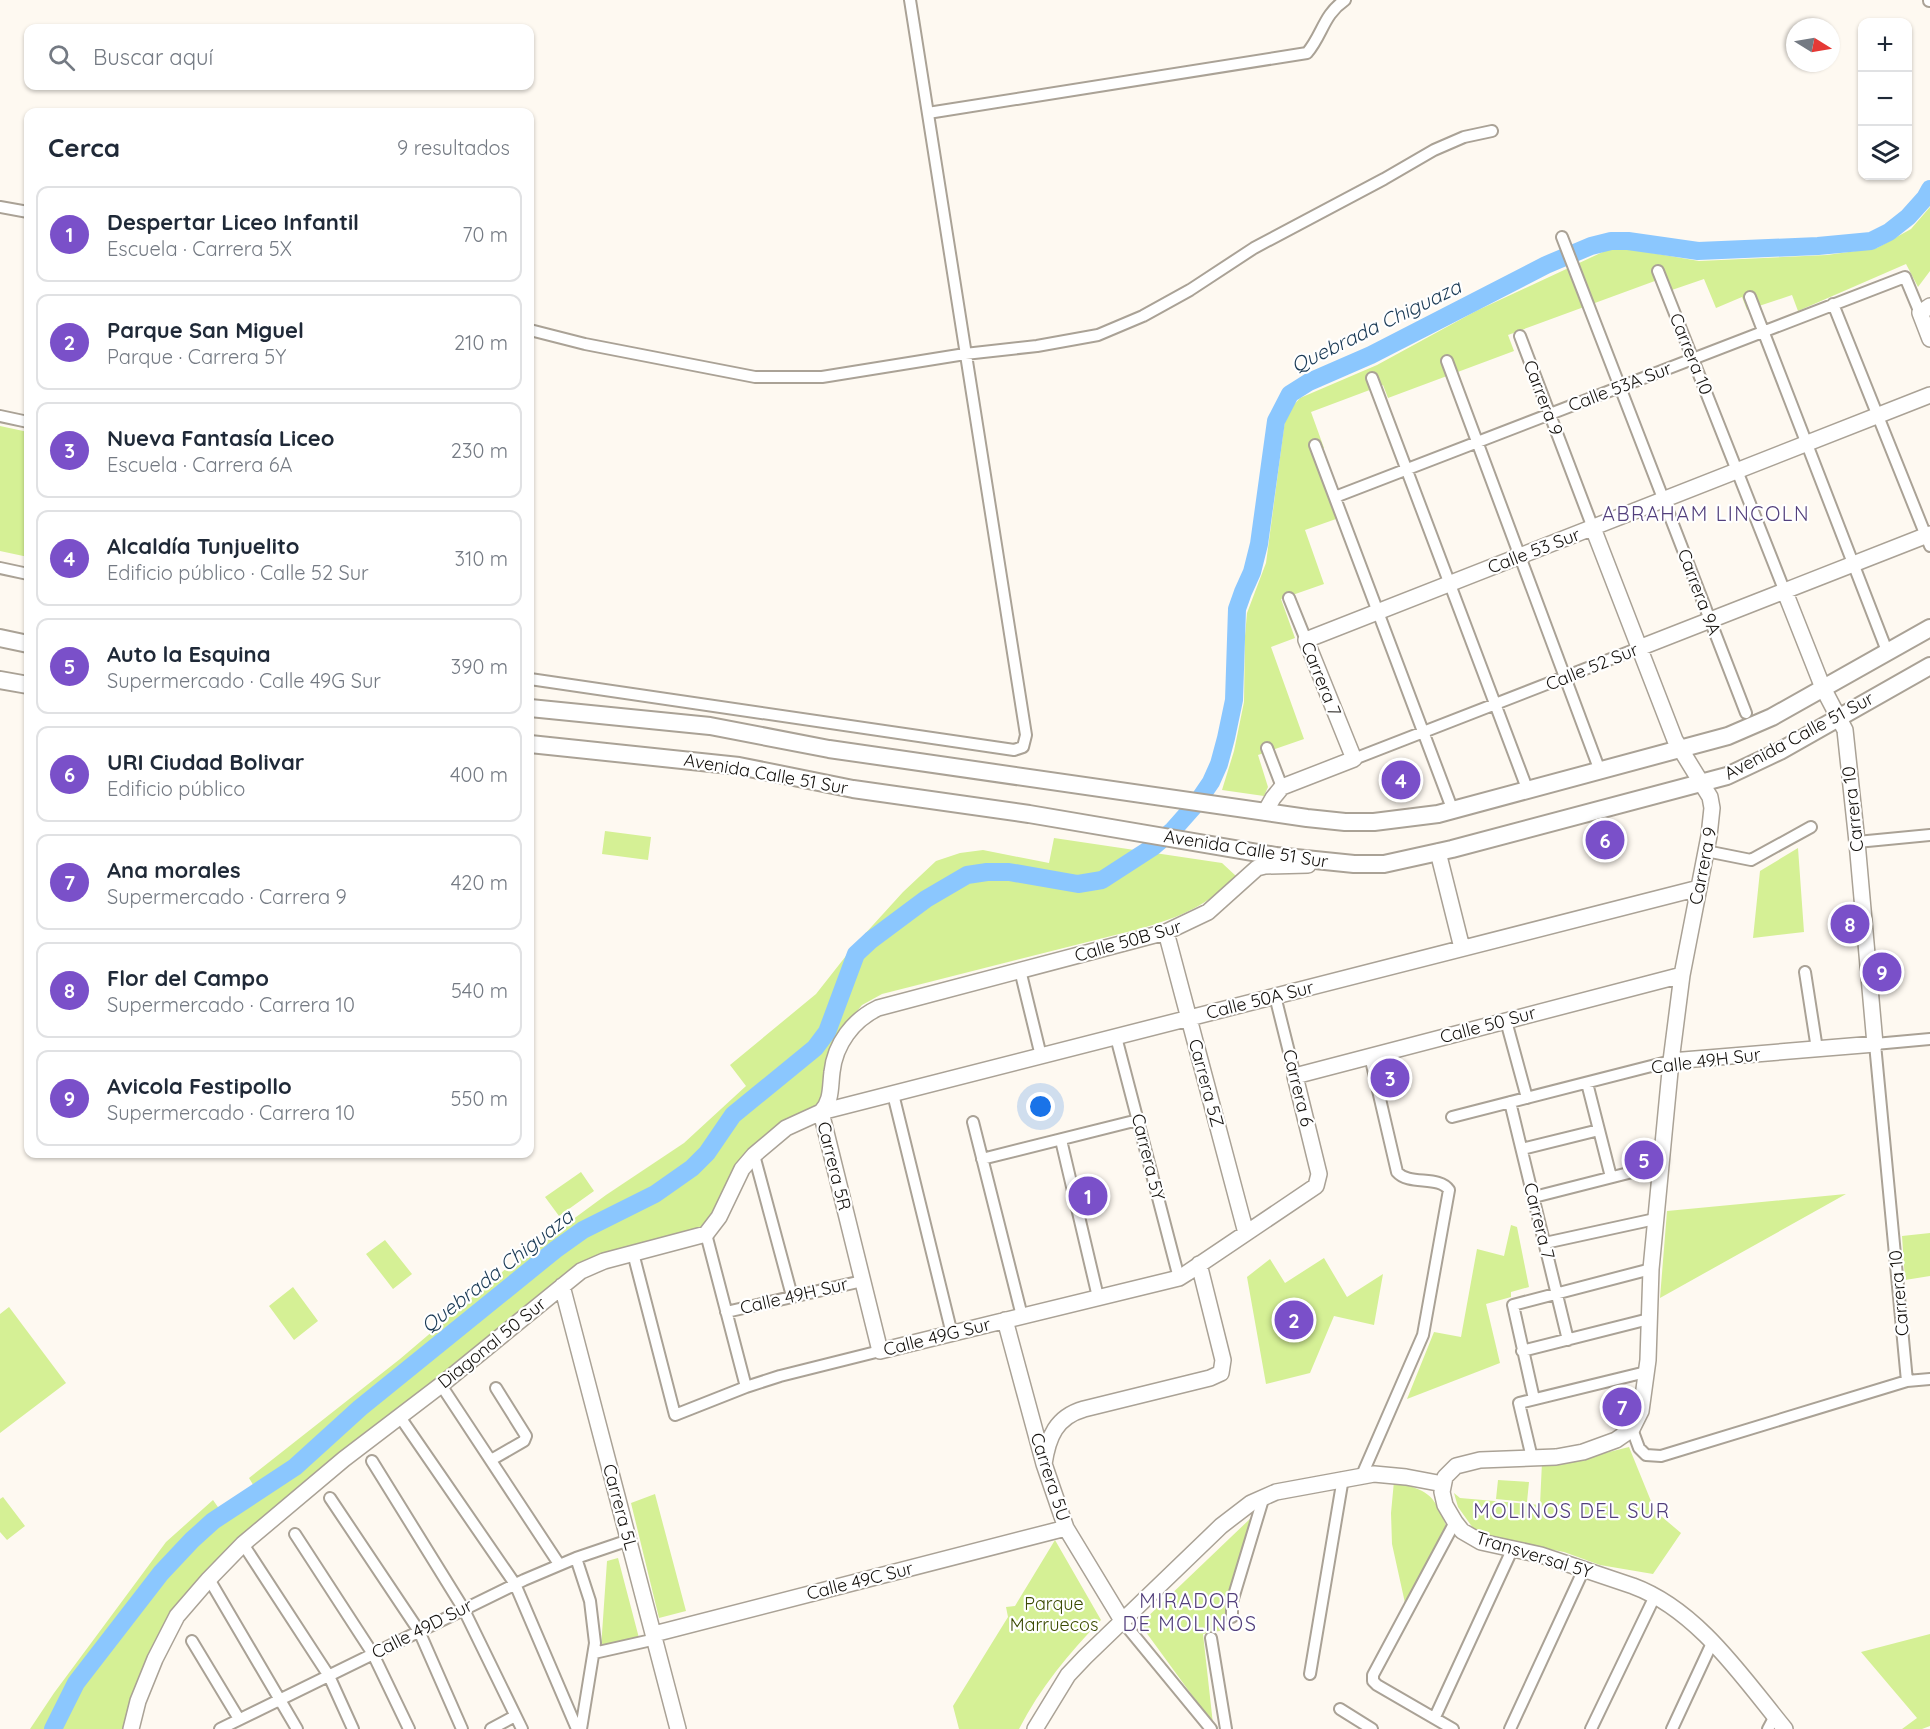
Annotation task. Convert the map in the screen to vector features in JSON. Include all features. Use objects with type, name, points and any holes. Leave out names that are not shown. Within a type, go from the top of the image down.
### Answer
[{"type":"main road","name":"Avenida Calle 51 Sur","points":[[534,708],[710,726],[829,749],[1327,821],[1394,821],[1453,811],[1740,732],[1773,717],[1930,628]]},
{"type":"main road","points":[[0,638],[24,643]]},
{"type":"main road","name":"Avenida Calle 51 Sur","points":[[534,744],[739,766],[853,789],[1029,814],[1276,856],[1354,864],[1384,864],[1701,784],[1742,770],[1930,666]]},
{"type":"main road","points":[[0,680],[24,684]]},
{"type":"street","points":[[534,680],[1014,750],[1023,747],[1026,735],[910,0]]},
{"type":"street","points":[[928,113],[1307,53],[1327,17],[1345,0]]},
{"type":"street","points":[[534,331],[585,344],[755,377],[822,377],[1098,335],[1143,316],[1190,290],[1254,248],[1434,150],[1464,137],[1492,131]]},
{"type":"street","points":[[0,207],[24,211]]},
{"type":"street","name":"Carrera 9A","points":[[1563,239],[1746,713]]},
{"type":"street","name":"Carrera 10","points":[[1658,271],[1823,688],[1845,730],[1907,1381]]},
{"type":"street","name":"Calle 53A Sur","points":[[1335,497],[1905,277],[1925,310]]},
{"type":"street","points":[[1750,297],[1887,651]]},
{"type":"street","points":[[1833,304],[1929,539]]},
{"type":"street","points":[[1925,310],[1930,339]]},
{"type":"street","name":"Carrera 9","points":[[1520,336],[1680,749],[1710,797],[1712,808],[1682,975],[1655,1219],[1646,1372],[1641,1411],[1632,1429]]},
{"type":"street","points":[[1447,361],[1600,771]]},
{"type":"street","points":[[1372,378],[1528,791]]},
{"type":"street","name":"Calle 53 Sur","points":[[1306,640],[1930,395]]},
{"type":"street","points":[[0,416],[24,421]]},
{"type":"street","points":[[1315,445],[1453,811]]},
{"type":"street","name":"Calle 52 Sur","points":[[1282,787],[1854,565],[1929,539]]},
{"type":"street","points":[[0,568],[24,573]]},
{"type":"street","name":"Carrera 7","points":[[1289,598],[1354,759]]},
{"type":"street","points":[[1265,812],[1272,798],[1282,787],[1267,748]]},
{"type":"street","points":[[1706,851],[1751,860],[1811,827]]},
{"type":"street","points":[[1857,842],[1930,835]]},
{"type":"street","points":[[1438,852],[1462,948]]},
{"type":"street","name":"Calle 50B Sur","points":[[886,1004],[1166,933],[1208,912],[1250,873],[1261,867],[1354,864]]},
{"type":"street","name":"Calle 50A Sur","points":[[820,1112],[1699,888]]},
{"type":"street","name":"Carrera 5Z","points":[[1166,933],[1246,1233]]},
{"type":"street","points":[[1020,970],[1041,1056]]},
{"type":"street","points":[[1805,972],[1816,1049]]},
{"type":"street","name":"Calle 50 Sur","points":[[1295,1076],[1682,975]]},
{"type":"street","name":"Carrera 6","points":[[1275,996],[1319,1180]]},
{"type":"street","name":"Carrera 5R","points":[[880,1352],[820,1112],[829,1099],[833,1063],[842,1041],[858,1020],[886,1004]]},
{"type":"street","points":[[1506,1021],[1527,1098]]},
{"type":"street","name":"Carrera 5Y","points":[[1116,1037],[1179,1278]]},
{"type":"street","name":"Calle 49H Sur","points":[[1452,1117],[1671,1061],[1930,1039]]},
{"type":"street","points":[[1362,1475],[1423,1335],[1448,1192],[1448,1187],[1400,1175],[1395,1168],[1370,1056]]},
{"type":"street","points":[[1587,1083],[1611,1177]]},
{"type":"street","points":[[893,1094],[952,1334]]},
{"type":"street","name":"Carrera 7","points":[[1510,1102],[1568,1340]]},
{"type":"street","points":[[746,1387],[706,1234],[719,1217],[737,1179],[753,1155],[786,1128],[820,1112]]},
{"type":"street","points":[[982,1159],[1138,1120]]},
{"type":"street","points":[[973,1122],[1022,1316]]},
{"type":"street","points":[[1522,1149],[1599,1130]]},
{"type":"street","points":[[1061,1140],[1098,1297]]},
{"type":"street","points":[[753,1155],[792,1296]]},
{"type":"street","points":[[1534,1197],[1660,1165]]},
{"type":"street","name":"Calle 49G Sur","points":[[633,1253],[675,1415],[780,1376],[1179,1278],[1316,1186],[1319,1180]]},
{"type":"street","points":[[1545,1243],[1655,1219]]},
{"type":"street","name":"Diagonal 50 Sur","points":[[131,1729],[146,1679],[177,1616],[243,1544],[344,1459],[441,1385],[562,1286],[595,1264],[706,1234]]},
{"type":"street","points":[[1044,1464],[1050,1436],[1060,1421],[1067,1416],[1084,1409],[1210,1378],[1221,1372],[1223,1360],[1199,1264]]},
{"type":"street","points":[[1534,1399],[1513,1305],[1651,1269]]},
{"type":"street","name":"Calle 49H Sur","points":[[726,1312],[862,1281]]},
{"type":"street","name":"Carrera 5L","points":[[562,1286],[678,1729]]},
{"type":"street","points":[[1522,1351],[1650,1319]]},
{"type":"street","name":"Carrera 5U","points":[[1005,1320],[1044,1464],[1066,1528],[1123,1622]]},
{"type":"street","points":[[1532,1458],[1519,1403],[1646,1372]]},
{"type":"street","points":[[1035,1729],[1068,1675],[1233,1515],[1264,1496],[1362,1475],[1389,1475],[1443,1484],[1449,1471],[1468,1462],[1563,1456],[1583,1452],[1616,1440],[1632,1429],[1639,1448],[1646,1455],[1660,1456],[1907,1381],[1930,1379]]},
{"type":"street","points":[[441,1385],[560,1564]]},
{"type":"street","points":[[491,1460],[524,1441],[526,1436],[496,1388]]},
{"type":"street","points":[[400,1417],[515,1584],[579,1729]]},
{"type":"street","points":[[372,1461],[463,1608],[522,1729]]},
{"type":"street","points":[[1310,1674],[1343,1479]]},
{"type":"street","name":"Transversal 5Y","points":[[1443,1484],[1445,1505],[1455,1522],[1462,1531],[1481,1542],[1540,1555],[1584,1569],[1646,1591],[1675,1610],[1737,1668],[1771,1723],[1785,1729]]},
{"type":"street","points":[[1232,1617],[1232,1602],[1264,1496]]},
{"type":"street","points":[[330,1497],[419,1630],[462,1729]]},
{"type":"street","points":[[1453,1729],[1377,1685],[1373,1681],[1373,1675],[1455,1522]]},
{"type":"street","name":"Calle 49C Sur","points":[[594,1653],[1066,1528]]},
{"type":"street","points":[[295,1534],[373,1654],[409,1729]]},
{"type":"street","name":"Calle 49D Sur","points":[[220,1729],[463,1608],[560,1564],[629,1540]]},
{"type":"street","points":[[243,1544],[329,1676],[353,1729]]},
{"type":"street","points":[[1435,1717],[1512,1550]]},
{"type":"street","points":[[576,1558],[590,1601],[595,1643],[579,1729]]},
{"type":"street","points":[[1510,1729],[1584,1569]]},
{"type":"street","points":[[209,1579],[297,1729]]},
{"type":"street","points":[[1591,1729],[1654,1596]]},
{"type":"street","points":[[1123,1622],[1211,1729]]},
{"type":"street","points":[[1212,1638],[1226,1729]]},
{"type":"street","points":[[192,1641],[239,1719]]},
{"type":"street","points":[[1672,1729],[1712,1643]]},
{"type":"street","points":[[1340,1709],[1372,1729]]},
{"type":"street","points":[[491,1729],[516,1716]]},
{"type":"green space","points":[[1930,207],[1930,271],[1918,287],[1906,264],[1798,311],[1792,295],[1747,310],[1742,297],[1716,308],[1704,279],[1669,291],[1663,278],[1508,335],[1514,351],[1388,398],[1383,385],[1311,412],[1324,448],[1312,453],[1336,519],[1305,530],[1324,584],[1281,599],[1295,638],[1271,647],[1304,739],[1258,755],[1268,787],[1264,796],[1222,790],[1234,751],[1244,702],[1247,613],[1266,563],[1285,420],[1291,408],[1300,398],[1377,365],[1476,311],[1607,250],[1629,249],[1699,261],[1827,255],[1877,248],[1911,229]]},
{"type":"green space","points":[[0,426],[24,431],[24,556],[0,551]]},
{"type":"green space","points":[[605,831],[651,837],[648,860],[602,854]]},
{"type":"green space","points":[[1054,838],[1222,863],[1236,876],[1215,895],[1193,909],[1157,924],[882,994],[862,1005],[843,1028],[823,1096],[817,1104],[793,1118],[700,1230],[613,1252],[207,1574],[128,1729],[30,1729],[166,1542],[213,1500],[220,1510],[255,1488],[249,1478],[400,1359],[508,1267],[606,1195],[684,1143],[746,1086],[730,1065],[816,994],[853,947],[903,892],[936,861],[960,853],[983,850],[1049,863]]},
{"type":"green space","points":[[1798,848],[1804,932],[1753,938],[1760,871]]},
{"type":"green space","points":[[581,1172],[594,1191],[559,1216],[545,1197]]},
{"type":"green space","points":[[1846,1194],[1660,1298],[1667,1211]]},
{"type":"green space","points":[[1511,1225],[1517,1227],[1529,1287],[1511,1292],[1511,1297],[1486,1304],[1500,1363],[1407,1399],[1434,1332],[1461,1337],[1477,1249],[1504,1256]]},
{"type":"green space","points":[[1930,1233],[1930,1276],[1905,1280],[1902,1236]]},
{"type":"green space","points":[[385,1240],[412,1274],[393,1289],[366,1254]]},
{"type":"green space","points":[[1324,1258],[1347,1297],[1383,1274],[1374,1325],[1334,1316],[1310,1373],[1266,1384],[1247,1277],[1270,1259],[1285,1283]]},
{"type":"green space","points":[[293,1287],[318,1321],[294,1340],[269,1306]]},
{"type":"green space","points":[[9,1307],[66,1383],[0,1433],[0,1314]]},
{"type":"green space","points":[[1629,1447],[1655,1511],[1681,1533],[1653,1574],[1600,1565],[1564,1552],[1495,1538],[1473,1528],[1458,1507],[1454,1493],[1460,1498],[1540,1505],[1542,1462],[1589,1457]]},
{"type":"green space","points":[[1498,1480],[1529,1482],[1527,1502],[1496,1499]]},
{"type":"green space","points":[[1394,1481],[1428,1494],[1437,1505],[1446,1525],[1405,1603],[1392,1544],[1391,1513]]},
{"type":"green space","points":[[655,1494],[686,1611],[659,1618],[631,1503]]},
{"type":"green space","points":[[3,1497],[25,1526],[7,1540],[0,1532],[0,1499]]},
{"type":"green space","points":[[1253,1516],[1227,1600],[1230,1629],[1203,1634],[1213,1724],[1140,1624]]},
{"type":"green space","name":"Parque Marruecos","points":[[1055,1540],[1101,1620],[1056,1672],[1036,1699],[1019,1729],[959,1729],[953,1706],[1008,1617],[1006,1607],[1015,1606]]},
{"type":"green space","points":[[618,1558],[639,1638],[601,1648],[607,1561]]},
{"type":"green space","points":[[1930,1634],[1930,1726],[1922,1729],[1902,1729],[1917,1718],[1861,1652]]},
{"type":"waterway","name":"Quebrada Chiguaza","points":[[53,1729],[76,1683],[161,1573],[213,1521],[295,1467],[360,1408],[555,1250],[583,1230],[655,1194],[692,1168],[707,1153],[733,1115],[815,1048],[827,1032],[856,954],[871,940],[926,899],[967,875],[1009,872],[1078,884],[1102,880],[1153,847],[1173,830],[1196,804],[1211,782],[1226,738],[1234,700],[1237,609],[1252,572],[1259,544],[1276,421],[1290,394],[1309,382],[1371,355],[1546,265],[1591,246],[1611,241],[1628,241],[1698,251],[1818,246],[1871,241],[1889,232],[1908,217],[1930,189]]},
{"type":"place","name":"Alcaldía Tunjuelito","points":[[1401,780]]},
{"type":"place","name":"URI Ciudad Bolivar","points":[[1605,840]]},
{"type":"place","name":"Flor del Campo","points":[[1850,924]]},
{"type":"place","name":"Avicola Festipollo","points":[[1882,972]]},
{"type":"place","name":"Nueva Fantasía Liceo","points":[[1390,1078]]},
{"type":"place","name":"Auto la Esquina","points":[[1644,1160]]},
{"type":"place","name":"Despertar Liceo Infantil","points":[[1088,1196]]},
{"type":"place","name":"Parque San Miguel","points":[[1294,1320]]},
{"type":"place","name":"Ana morales","points":[[1622,1407]]},
{"type":"district","name":"ABRAHAM LINCOLN","points":[[1706,514]]},
{"type":"district","name":"MOLINOS DEL SUR","points":[[1572,1511]]},
{"type":"district","name":"MIRADOR DE MOLINOS","points":[[1190,1612]]}]
